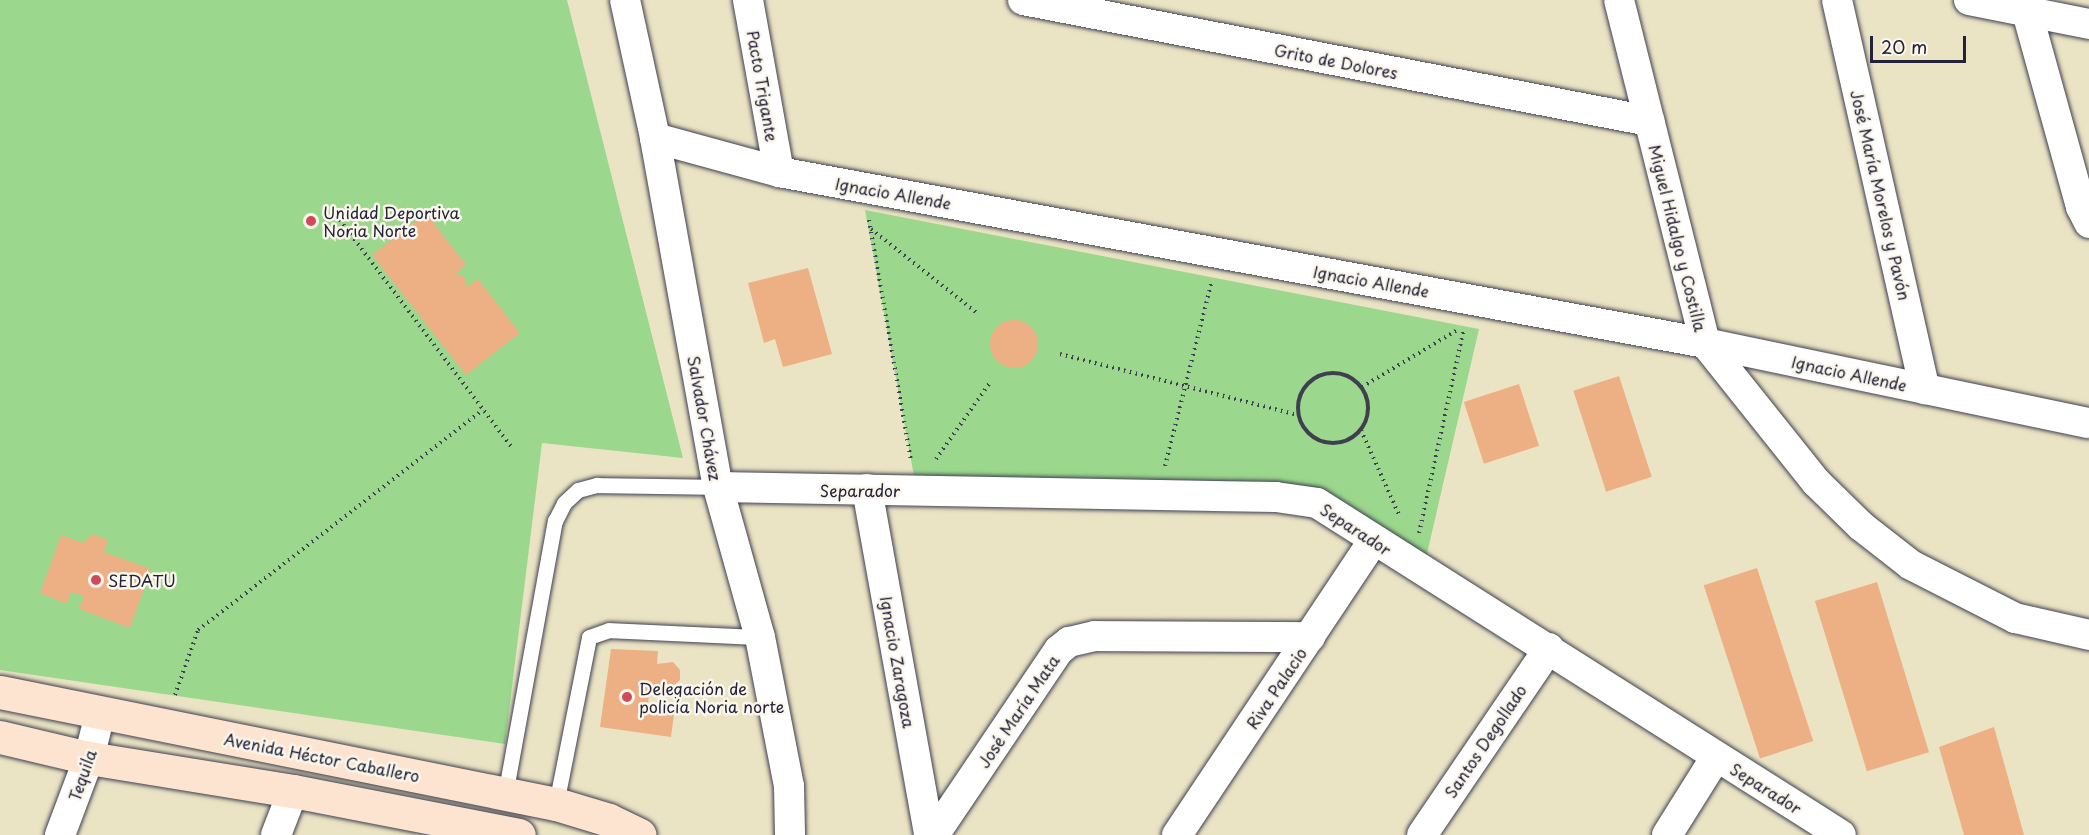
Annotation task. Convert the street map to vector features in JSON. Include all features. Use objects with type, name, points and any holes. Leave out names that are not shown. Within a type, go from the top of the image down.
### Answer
[{"type":"main road","name":"Avenida Héctor Caballero","points":[[0,692],[100,714],[556,804],[609,820],[640,835]]},
{"type":"main road","points":[[0,737],[89,758],[293,791],[505,833]]},
{"type":"street","name":"Salvador Chávez","points":[[625,0],[654,138],[718,487],[760,637],[789,786],[790,835]]},
{"type":"street","name":"Pacto Trigante","points":[[748,0],[779,172]]},
{"type":"street","name":"Grito de Dolores","points":[[1023,0],[1648,121]]},
{"type":"street","name":"Miguel Hidalgo y Costilla","points":[[1619,0],[1705,343],[1816,482],[1861,525],[1911,565],[2015,618],[2089,635]]},
{"type":"street","name":"José María Morelos y Pavón","points":[[1837,0],[1925,389]]},
{"type":"street","points":[[1969,0],[2089,24]]},
{"type":"street","points":[[2027,12],[2081,207],[2089,223]]},
{"type":"street","name":"Ignacio Allende","points":[[654,138],[779,172],[1705,343],[2089,423]]},
{"type":"street","name":"Separador","points":[[718,487],[1297,498],[1343,517],[1373,541],[1549,648],[1841,835]]},
{"type":"street","name":"Ignacio Zaragoza","points":[[867,489],[929,835]]},
{"type":"street","name":"Riva Palacio","points":[[1177,835],[1373,541]]},
{"type":"street","name":"José María Mata","points":[[934,835],[1059,650],[1069,642],[1095,636],[1310,637]]},
{"type":"street","name":"Santos Degollado","points":[[1422,835],[1549,648]]},
{"type":"street","name":"Tequila","points":[[60,835],[89,758],[100,714]]},
{"type":"street","points":[[1667,835],[1716,757]]},
{"type":"street","points":[[276,835],[293,791]]},
{"type":"street","points":[[505,795],[505,833]]},
{"type":"lane","points":[[505,795],[555,521],[564,503],[578,490],[597,485],[718,487]]},
{"type":"lane","points":[[556,804],[589,637],[609,630],[760,637]]},
{"type":"path","points":[[867,210],[912,464]]},
{"type":"path","points":[[336,215],[511,446]]},
{"type":"path","points":[[870,229],[977,313]]},
{"type":"path","points":[[1164,470],[1212,277]]},
{"type":"path","points":[[1454,324],[1465,326]]},
{"type":"path","points":[[1362,387],[1465,326]]},
{"type":"path","points":[[1418,539],[1465,326]]},
{"type":"path","points":[[1060,354],[1298,415]]},
{"type":"path","points":[[1344,374],[1362,387],[1368,409],[1360,430],[1349,440],[1328,443],[1307,432],[1298,415],[1301,391],[1316,376],[1344,374]]},
{"type":"path","points":[[929,468],[989,384]]},
{"type":"path","points":[[174,695],[198,630],[483,410]]},
{"type":"path","points":[[1360,430],[1401,520]]},
{"type":"green space","name":"Unidad Deportiva Noria Norte","points":[[0,0],[567,0],[683,458],[542,443],[505,744],[0,670]]},
{"type":"green space","points":[[865,210],[1479,329],[1426,558],[1323,492],[916,487]]},
{"type":"building","points":[[426,213],[466,265],[455,274],[464,276],[467,287],[478,279],[520,333],[466,375],[372,255]]},
{"type":"building","points":[[808,268],[832,354],[783,367],[775,339],[764,343],[748,283]]},
{"type":"building","points":[[1009,320],[1019,320],[1031,327],[1038,339],[1038,349],[1031,361],[1019,368],[1009,368],[994,357],[990,349],[990,339],[1001,324]]},
{"type":"building","points":[[1619,376],[1652,477],[1606,492],[1573,391]]},
{"type":"building","points":[[1519,384],[1539,446],[1484,464],[1464,402]]},
{"type":"building","name":"SEDATU","points":[[92,534],[108,540],[104,552],[151,569],[130,628],[79,609],[84,596],[71,592],[67,604],[40,593],[61,535],[84,543]]},
{"type":"building","points":[[1757,568],[1813,741],[1760,758],[1704,585]]},
{"type":"building","points":[[1877,582],[1929,752],[1867,771],[1815,601]]},
{"type":"building","name":"Delegación de policía Noria norte","points":[[611,649],[658,651],[657,664],[673,662],[680,670],[680,680],[667,691],[650,685],[648,704],[675,707],[671,737],[600,727]]},
{"type":"building","points":[[1994,727],[2024,835],[1964,835],[1939,747]]},
{"type":"place","name":"Unidad Deportiva Noria Norte","points":[[311,221]]},
{"type":"place","name":"SEDATU","points":[[96,580]]},
{"type":"place","name":"Delegación de policía Noria norte","points":[[627,697]]}]
